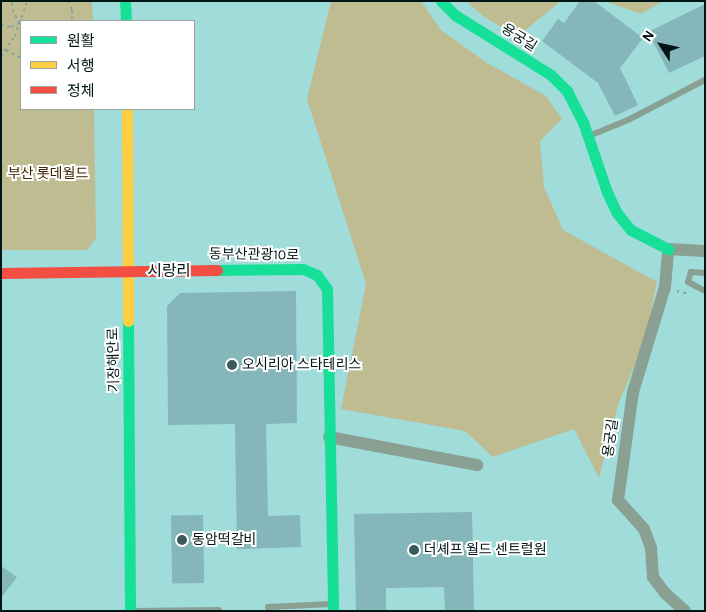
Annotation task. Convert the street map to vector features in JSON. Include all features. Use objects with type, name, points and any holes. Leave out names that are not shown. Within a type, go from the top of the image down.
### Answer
[{"type":"street","points":[[126,1],[126,20]]},
{"type":"street","name":"용궁길","points":[[441,1],[456,15],[551,75],[567,91],[584,122],[606,192],[617,213],[631,230],[668,250],[705,251]]},
{"type":"street","name":"기장해안로","points":[[127,110],[130,611]]},
{"type":"street","name":"용궁길","points":[[668,250],[666,287],[633,392],[618,500],[644,529],[651,548],[653,576],[665,593],[685,611]]},
{"type":"street","name":"동부산관광10로","points":[[1,273],[303,269],[318,275],[327,289],[332,607]]},
{"type":"street","points":[[329,437],[477,465]]},
{"type":"lane","points":[[588,136],[630,119],[705,80]]},
{"type":"lane","points":[[705,273],[691,272],[688,282],[705,291]]},
{"type":"lane","points":[[268,607],[332,607]]},
{"type":"lane","points":[[130,611],[219,610]]},
{"type":"path","points":[[12,1],[13,12],[20,23]]},
{"type":"path","points":[[21,20],[27,1]]},
{"type":"path","points":[[69,1],[72,20]]},
{"type":"path","points":[[1,25],[11,26],[20,23]]},
{"type":"path","points":[[1,56],[20,23]]},
{"type":"path","points":[[6,50],[20,57]]},
{"type":"path","points":[[666,287],[692,294]]},
{"type":"green space","name":"부산 롯데월드","points":[[1,1],[92,1],[93,20],[20,20],[20,110],[94,110],[96,238],[87,250],[1,250]]},
{"type":"green space","points":[[331,1],[421,1],[441,30],[487,63],[546,96],[562,119],[540,141],[544,187],[563,230],[657,282],[645,341],[619,402],[599,478],[574,429],[493,457],[465,431],[341,409],[366,284],[307,99]]},
{"type":"green space","points":[[466,1],[561,1],[517,37],[483,16]]},
{"type":"green space","points":[[605,1],[663,1],[641,14]]},
{"type":"building","points":[[580,1],[594,1],[643,38],[620,68],[638,105],[615,116],[598,83],[542,41],[558,19],[564,23]]},
{"type":"building","points":[[705,4],[705,56],[669,73],[648,32]]},
{"type":"building","name":"오시리아 스타테리스","points":[[296,291],[297,423],[266,424],[268,516],[300,515],[301,547],[237,549],[235,424],[168,425],[167,306],[180,293]]},
{"type":"building","name":"더셰프 월드 센트럴원","points":[[472,512],[474,611],[445,611],[444,587],[386,588],[386,611],[356,611],[354,514]]},
{"type":"building","points":[[203,515],[204,583],[172,584],[171,516]]},
{"type":"building","points":[[1,566],[17,577],[1,598]]},
{"type":"traffic: fast","points":[[125,1],[126,20]]},
{"type":"traffic: fast","points":[[441,1],[455,15],[551,75],[567,91],[583,122],[607,192],[617,213],[631,230],[668,249]]},
{"type":"traffic: fast","points":[[217,270],[303,269],[317,275],[327,289],[333,611]]},
{"type":"traffic: fast","points":[[128,321],[130,611]]},
{"type":"traffic: slow","points":[[127,110],[128,321]]},
{"type":"traffic: jam","points":[[1,273],[217,270]]},
{"type":"place","name":"오시리아 스타테리스","points":[[232,365]]},
{"type":"place","name":"동암떡갈비","points":[[182,540]]},
{"type":"place","name":"더셰프 월드 센트럴원","points":[[414,550]]},
{"type":"district","name":"시랑리","points":[[169,271]]}]
